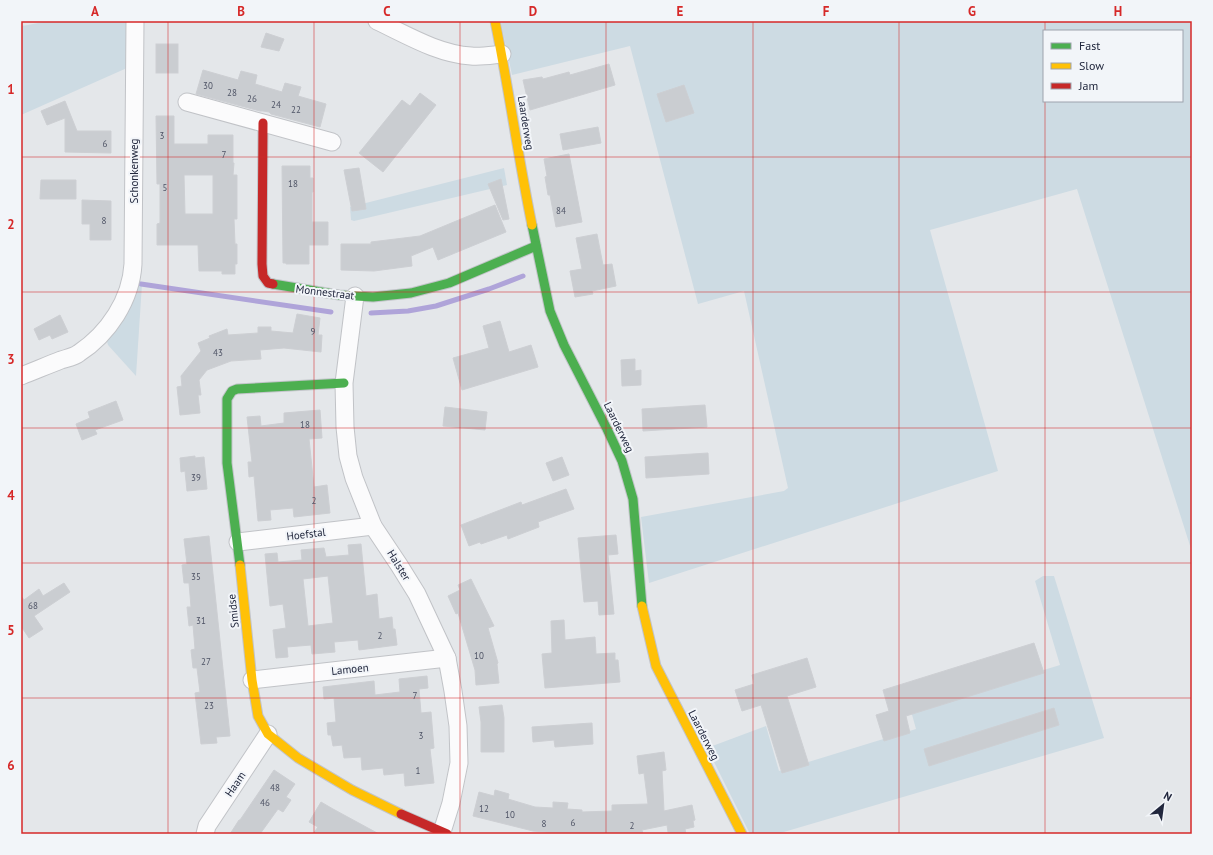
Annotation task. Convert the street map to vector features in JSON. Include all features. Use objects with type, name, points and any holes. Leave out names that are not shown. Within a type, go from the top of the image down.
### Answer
[{"type":"street","name":"Schonkenweg","points":[[21,376],[78,354],[95,340],[115,318],[130,282],[133,264],[135,21]]},
{"type":"street","points":[[377,21],[432,47],[450,53],[472,57],[502,54]]},
{"type":"street","name":"Laarderweg","points":[[495,21],[525,191],[550,312],[564,345],[622,461],[633,499],[641,600],[656,666],[742,834]]},
{"type":"street","points":[[187,102],[332,142]]},
{"type":"street","name":"Monnestraat","points":[[263,123],[262,264],[263,276],[268,283],[339,295],[373,297],[411,293],[449,283],[536,246]]},
{"type":"street","name":"Halster","points":[[355,296],[344,383],[345,427],[348,456],[354,478],[373,526],[400,565],[417,594],[447,658],[458,726],[459,763],[444,833]]},
{"type":"street","name":"Smidse","points":[[344,383],[237,389],[232,391],[227,399],[227,463],[238,542],[252,680],[258,716],[268,734],[298,758],[352,790],[408,818],[444,833]]},
{"type":"street","name":"Hoefstal","points":[[238,542],[373,526]]},
{"type":"street","name":"Lamoen","points":[[252,680],[447,658]]},
{"type":"street","name":"Haam","points":[[205,834],[206,826],[268,734]]},
{"type":"shaded area","points":[[48,21],[127,21],[127,68],[21,115],[21,26]]},
{"type":"shaded area","points":[[508,21],[1192,21],[1192,552],[1077,189],[930,230],[998,471],[649,583],[641,517],[784,491],[788,488],[744,291],[698,304],[630,46],[512,75],[501,23]]},
{"type":"shaded area","points":[[504,168],[507,185],[354,221],[351,220],[350,207]]},
{"type":"shaded area","points":[[137,274],[142,284],[136,376],[108,345],[106,338]]},
{"type":"shaded area","points":[[1043,576],[1054,576],[1104,738],[777,834],[750,834],[707,748],[766,726],[779,771],[916,729],[911,711],[1060,665],[1035,581]]},
{"type":"building","points":[[266,33],[284,39],[279,51],[261,47]]},
{"type":"building","points":[[156,44],[178,44],[178,73],[156,73]]},
{"type":"building","points":[[609,64],[615,85],[530,110],[523,80],[542,77],[543,79],[569,72],[570,75]]},
{"type":"building","points":[[203,70],[238,80],[241,71],[257,75],[255,84],[282,92],[285,83],[301,87],[298,96],[326,104],[320,127],[271,114],[269,112],[196,94]]},
{"type":"building","points":[[684,85],[694,113],[666,122],[657,94]]},
{"type":"building","points":[[420,93],[436,105],[383,172],[359,153],[402,100],[410,106]]},
{"type":"building","points":[[65,101],[77,131],[111,131],[111,153],[65,152],[65,118],[47,125],[41,111]]},
{"type":"building","points":[[156,116],[174,116],[174,144],[208,144],[208,135],[233,135],[233,175],[237,175],[237,219],[234,219],[235,244],[237,244],[237,264],[235,264],[235,274],[222,274],[222,271],[199,271],[198,245],[157,245],[157,224],[160,223],[160,184],[157,184]],"holes":[[[184,175],[213,175],[213,214],[185,214]]]},
{"type":"building","points":[[598,127],[601,143],[563,150],[560,134]]},
{"type":"building","points":[[569,154],[582,222],[556,227],[550,195],[548,195],[544,159]]},
{"type":"building","points":[[282,166],[310,166],[310,178],[313,178],[312,222],[328,222],[328,245],[309,245],[309,264],[283,263]]},
{"type":"building","points":[[359,168],[366,209],[352,211],[344,170]]},
{"type":"building","points":[[501,179],[509,219],[503,220],[488,184]]},
{"type":"building","points":[[41,180],[76,180],[76,199],[40,199]]},
{"type":"building","points":[[82,200],[111,201],[111,240],[90,240],[90,224],[82,224]]},
{"type":"building","points":[[495,205],[506,232],[438,260],[433,247],[411,256],[412,266],[374,271],[341,270],[341,244],[371,244],[371,242],[420,236]]},
{"type":"building","points":[[597,234],[603,265],[612,264],[616,286],[592,291],[593,294],[575,297],[570,271],[582,269],[576,238]]},
{"type":"building","points":[[297,314],[320,318],[318,335],[322,335],[321,352],[284,348],[260,350],[261,359],[231,361],[207,370],[199,380],[201,395],[198,395],[200,413],[180,415],[177,387],[182,386],[181,376],[201,351],[198,343],[210,338],[209,336],[227,329],[228,335],[258,333],[258,327],[271,327],[271,331],[293,333]]},
{"type":"building","points":[[60,315],[68,332],[52,339],[50,335],[39,340],[34,329]]},
{"type":"building","points":[[500,321],[509,352],[531,345],[538,367],[462,390],[453,358],[489,348],[483,326]]},
{"type":"building","points":[[635,359],[635,371],[641,370],[641,385],[622,386],[621,360]]},
{"type":"building","points":[[116,401],[123,420],[95,430],[97,434],[82,440],[76,424],[90,418],[88,412]]},
{"type":"building","points":[[705,405],[707,427],[643,431],[642,409]]},
{"type":"building","points":[[445,407],[487,412],[485,430],[443,426]]},
{"type":"building","points":[[320,410],[322,438],[309,439],[314,487],[327,485],[330,513],[294,517],[293,508],[270,510],[271,520],[258,521],[254,476],[249,477],[248,462],[252,462],[247,417],[260,416],[261,426],[284,423],[284,413]]},
{"type":"building","points":[[708,453],[709,474],[646,478],[645,457]]},
{"type":"building","points":[[195,456],[195,458],[204,457],[207,489],[187,491],[185,471],[181,472],[180,458]]},
{"type":"building","points":[[562,457],[569,475],[553,481],[546,463]]},
{"type":"building","points":[[566,489],[574,509],[538,522],[539,527],[508,539],[507,535],[481,544],[480,542],[469,546],[461,525],[521,502],[522,505]]},
{"type":"building","points":[[616,535],[618,554],[608,555],[614,614],[599,615],[598,601],[584,602],[578,538]]},
{"type":"building","points":[[209,536],[230,736],[216,737],[217,743],[201,744],[195,693],[200,692],[197,668],[193,668],[191,650],[195,649],[193,625],[189,626],[187,607],[191,607],[189,583],[184,583],[182,565],[187,564],[184,539]]},
{"type":"building","points":[[361,544],[366,596],[377,594],[379,619],[392,617],[397,645],[359,650],[358,640],[334,642],[335,652],[312,654],[311,645],[287,647],[288,657],[276,658],[273,630],[286,628],[283,604],[270,606],[265,554],[277,553],[278,562],[302,560],[301,550],[324,548],[326,557],[349,555],[348,545]],"holes":[[[328,576],[333,623],[308,626],[303,579]]]},
{"type":"building","points":[[471,579],[494,626],[488,628],[498,663],[499,683],[476,685],[475,670],[458,613],[456,614],[448,596],[460,590],[458,585]]},
{"type":"building","points":[[64,583],[70,592],[34,616],[43,629],[29,638],[21,626],[21,596],[24,600],[39,589],[43,596]]},
{"type":"building","points":[[564,620],[565,640],[595,637],[596,654],[615,653],[615,660],[618,660],[620,682],[545,688],[542,654],[552,653],[551,621]]},
{"type":"building","points":[[1034,643],[1044,673],[906,716],[910,733],[884,741],[876,715],[889,711],[883,690]]},
{"type":"building","points":[[807,658],[816,687],[787,696],[809,765],[782,773],[761,705],[742,711],[735,690],[754,684],[752,675]]},
{"type":"building","points":[[427,676],[428,688],[419,689],[421,713],[431,712],[434,748],[430,749],[434,783],[405,786],[404,773],[384,775],[383,768],[362,770],[361,757],[344,758],[342,745],[333,746],[331,735],[328,735],[327,723],[336,722],[334,698],[324,699],[323,687],[374,681],[375,695],[400,692],[399,679]]},
{"type":"building","points":[[502,705],[504,718],[504,752],[481,752],[481,722],[479,707]]},
{"type":"building","points":[[1054,708],[1059,725],[929,766],[924,749]]},
{"type":"building","points":[[592,723],[593,744],[555,747],[554,740],[533,742],[532,727]]},
{"type":"building","points":[[664,752],[666,770],[662,771],[664,811],[692,805],[695,820],[693,821],[694,827],[685,829],[686,834],[671,834],[668,832],[667,825],[642,830],[643,834],[571,834],[533,831],[473,816],[479,792],[494,796],[495,790],[509,794],[508,799],[535,807],[553,808],[553,802],[568,803],[567,809],[582,810],[582,812],[612,811],[612,805],[648,804],[644,773],[639,774],[637,756]]},
{"type":"building","points":[[274,770],[295,784],[286,797],[291,800],[283,812],[278,809],[260,834],[230,834],[239,820]]},
{"type":"building","points":[[321,802],[379,834],[313,834],[318,827],[309,822]]},
{"type":"waterway","points":[[371,313],[408,311],[436,306],[489,289],[523,276]]},
{"type":"waterway","points":[[141,284],[331,312]]},
{"type":"traffic: fast","points":[[532,225],[550,311],[564,345],[622,461],[633,499],[642,606]]},
{"type":"traffic: fast","points":[[273,284],[339,295],[373,297],[411,293],[449,283],[536,246]]},
{"type":"traffic: fast","points":[[240,565],[227,463],[227,399],[232,391],[237,389],[344,383]]},
{"type":"traffic: slow","points":[[495,21],[532,225]]},
{"type":"traffic: slow","points":[[240,565],[252,680],[258,716],[268,734],[298,758],[352,790],[401,814]]},
{"type":"traffic: slow","points":[[642,606],[656,666],[742,834]]},
{"type":"traffic: jam","points":[[263,123],[262,264],[263,276],[268,283],[273,284]]},
{"type":"traffic: jam","points":[[401,814],[447,834]]}]
